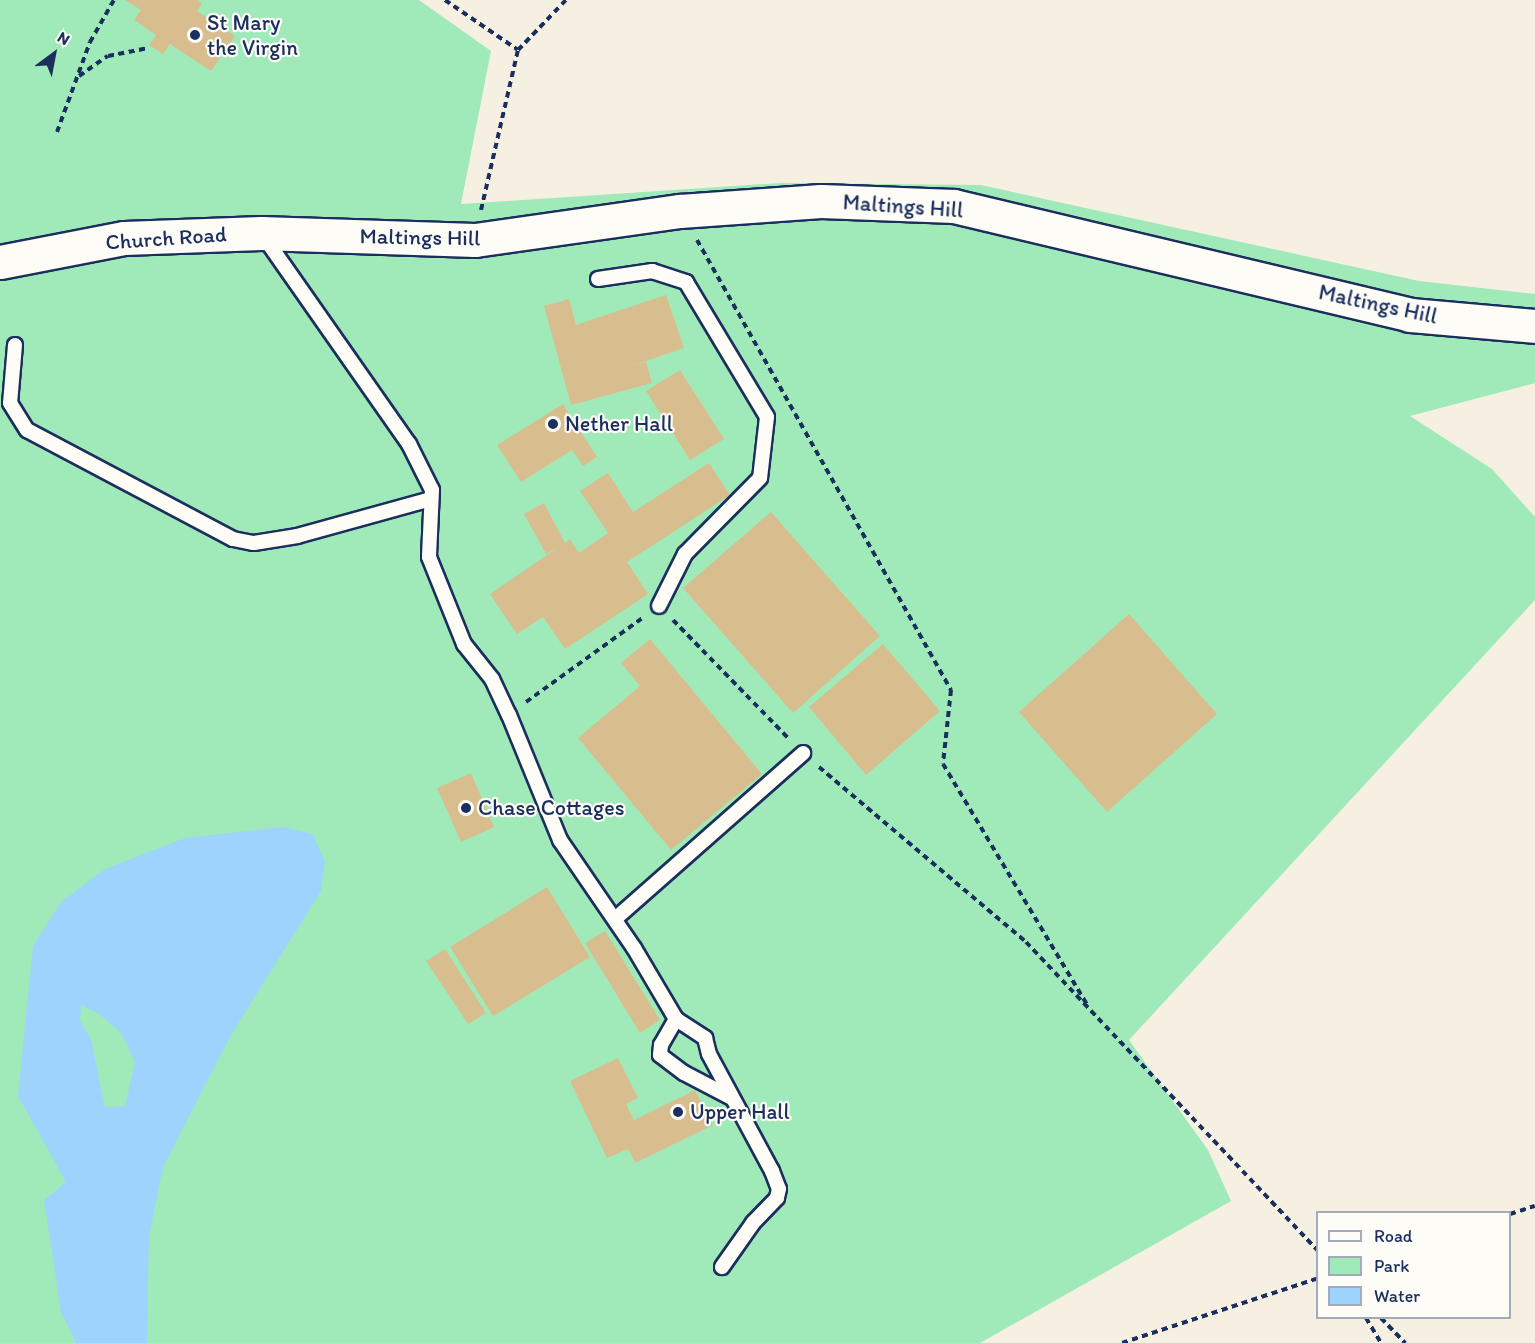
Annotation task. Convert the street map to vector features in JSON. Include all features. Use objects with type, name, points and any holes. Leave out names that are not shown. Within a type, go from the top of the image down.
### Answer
[{"type":"street","name":"Maltings Hill","points":[[261,232],[475,240],[680,211],[821,201],[954,206],[1410,315],[1535,326]]},
{"type":"street","name":"Church Road","points":[[0,262],[124,237],[261,232]]},
{"type":"lane","points":[[261,232],[409,444],[432,489],[429,557],[464,644],[492,679],[560,840],[615,919],[676,1019],[705,1038],[709,1054],[779,1189],[777,1198],[753,1222],[722,1267]]},
{"type":"lane","points":[[598,279],[652,272],[686,282],[767,417],[760,478],[685,554],[659,606]]},
{"type":"lane","points":[[15,345],[10,403],[27,430],[232,539],[254,543],[297,536],[431,499]]},
{"type":"lane","points":[[615,919],[803,753]]},
{"type":"lane","points":[[676,1019],[660,1045],[660,1054],[684,1073],[732,1098]]},
{"type":"path","points":[[57,132],[90,42],[114,0]]},
{"type":"path","points":[[445,0],[518,50]]},
{"type":"path","points":[[475,240],[518,50],[566,0]]},
{"type":"path","points":[[78,77],[108,56],[148,48]]},
{"type":"path","points":[[680,211],[951,690],[943,764],[1092,1013],[1316,1250]]},
{"type":"path","points":[[1511,1213],[1535,1206]]},
{"type":"path","points":[[1122,1343],[1316,1278]]},
{"type":"path","points":[[1367,1319],[1381,1343]]},
{"type":"path","points":[[1383,1319],[1405,1343]]},
{"type":"green space","points":[[0,0],[419,0],[491,51],[461,204],[780,183],[981,185],[1419,281],[1535,294],[1535,383],[1410,416],[1492,469],[1535,517],[1535,600],[1129,1040],[1208,1150],[1231,1201],[980,1343],[0,1343]]},
{"type":"water","points":[[283,827],[313,834],[325,862],[321,891],[231,1035],[163,1167],[149,1236],[147,1343],[76,1343],[61,1312],[44,1200],[66,1182],[18,1096],[33,946],[61,902],[105,869],[185,838]],"holes":[[[81,1005],[99,1014],[121,1033],[135,1062],[125,1106],[105,1107],[91,1040],[80,1020]]]},
{"type":"building","name":"St Mary the Virgin","points":[[125,0],[197,0],[202,3],[197,11],[235,36],[211,71],[170,44],[163,54],[149,45],[156,35],[134,20],[141,10]]},
{"type":"building","points":[[666,295],[684,348],[634,365],[646,362],[652,383],[571,405],[544,306],[569,299],[576,325]]},
{"type":"building","points":[[680,370],[724,439],[690,460],[646,391]]},
{"type":"building","name":"Nether Hall","points":[[563,404],[597,457],[583,466],[572,450],[521,482],[497,445]]},
{"type":"building","points":[[709,463],[730,495],[627,562],[648,594],[565,649],[543,617],[517,634],[490,594],[557,548],[546,554],[524,514],[544,503],[565,543],[570,539],[579,553],[608,533],[580,491],[608,473],[633,512]]},
{"type":"building","points":[[771,512],[880,636],[793,713],[683,588]]},
{"type":"building","points":[[1129,614],[1217,714],[1107,812],[1019,712]]},
{"type":"building","points":[[650,639],[762,774],[671,850],[578,738],[640,686],[621,663]]},
{"type":"building","points":[[883,644],[940,711],[866,775],[809,707]]},
{"type":"building","name":"Chase Cottages","points":[[471,773],[494,827],[461,842],[437,788]]},
{"type":"building","points":[[547,887],[590,957],[493,1016],[450,947]]},
{"type":"building","points":[[605,931],[660,1020],[640,1033],[585,943]]},
{"type":"building","points":[[445,949],[486,1013],[468,1024],[426,961]]},
{"type":"building","name":"Upper Hall","points":[[618,1058],[638,1098],[626,1104],[634,1120],[695,1090],[713,1125],[635,1163],[628,1149],[607,1158],[570,1081]]},
{"type":"place","name":"St Mary the Virgin","points":[[195,35]]},
{"type":"place","name":"Nether Hall","points":[[553,424]]},
{"type":"place","name":"Chase Cottages","points":[[466,808]]},
{"type":"place","name":"Upper Hall","points":[[678,1112]]}]
